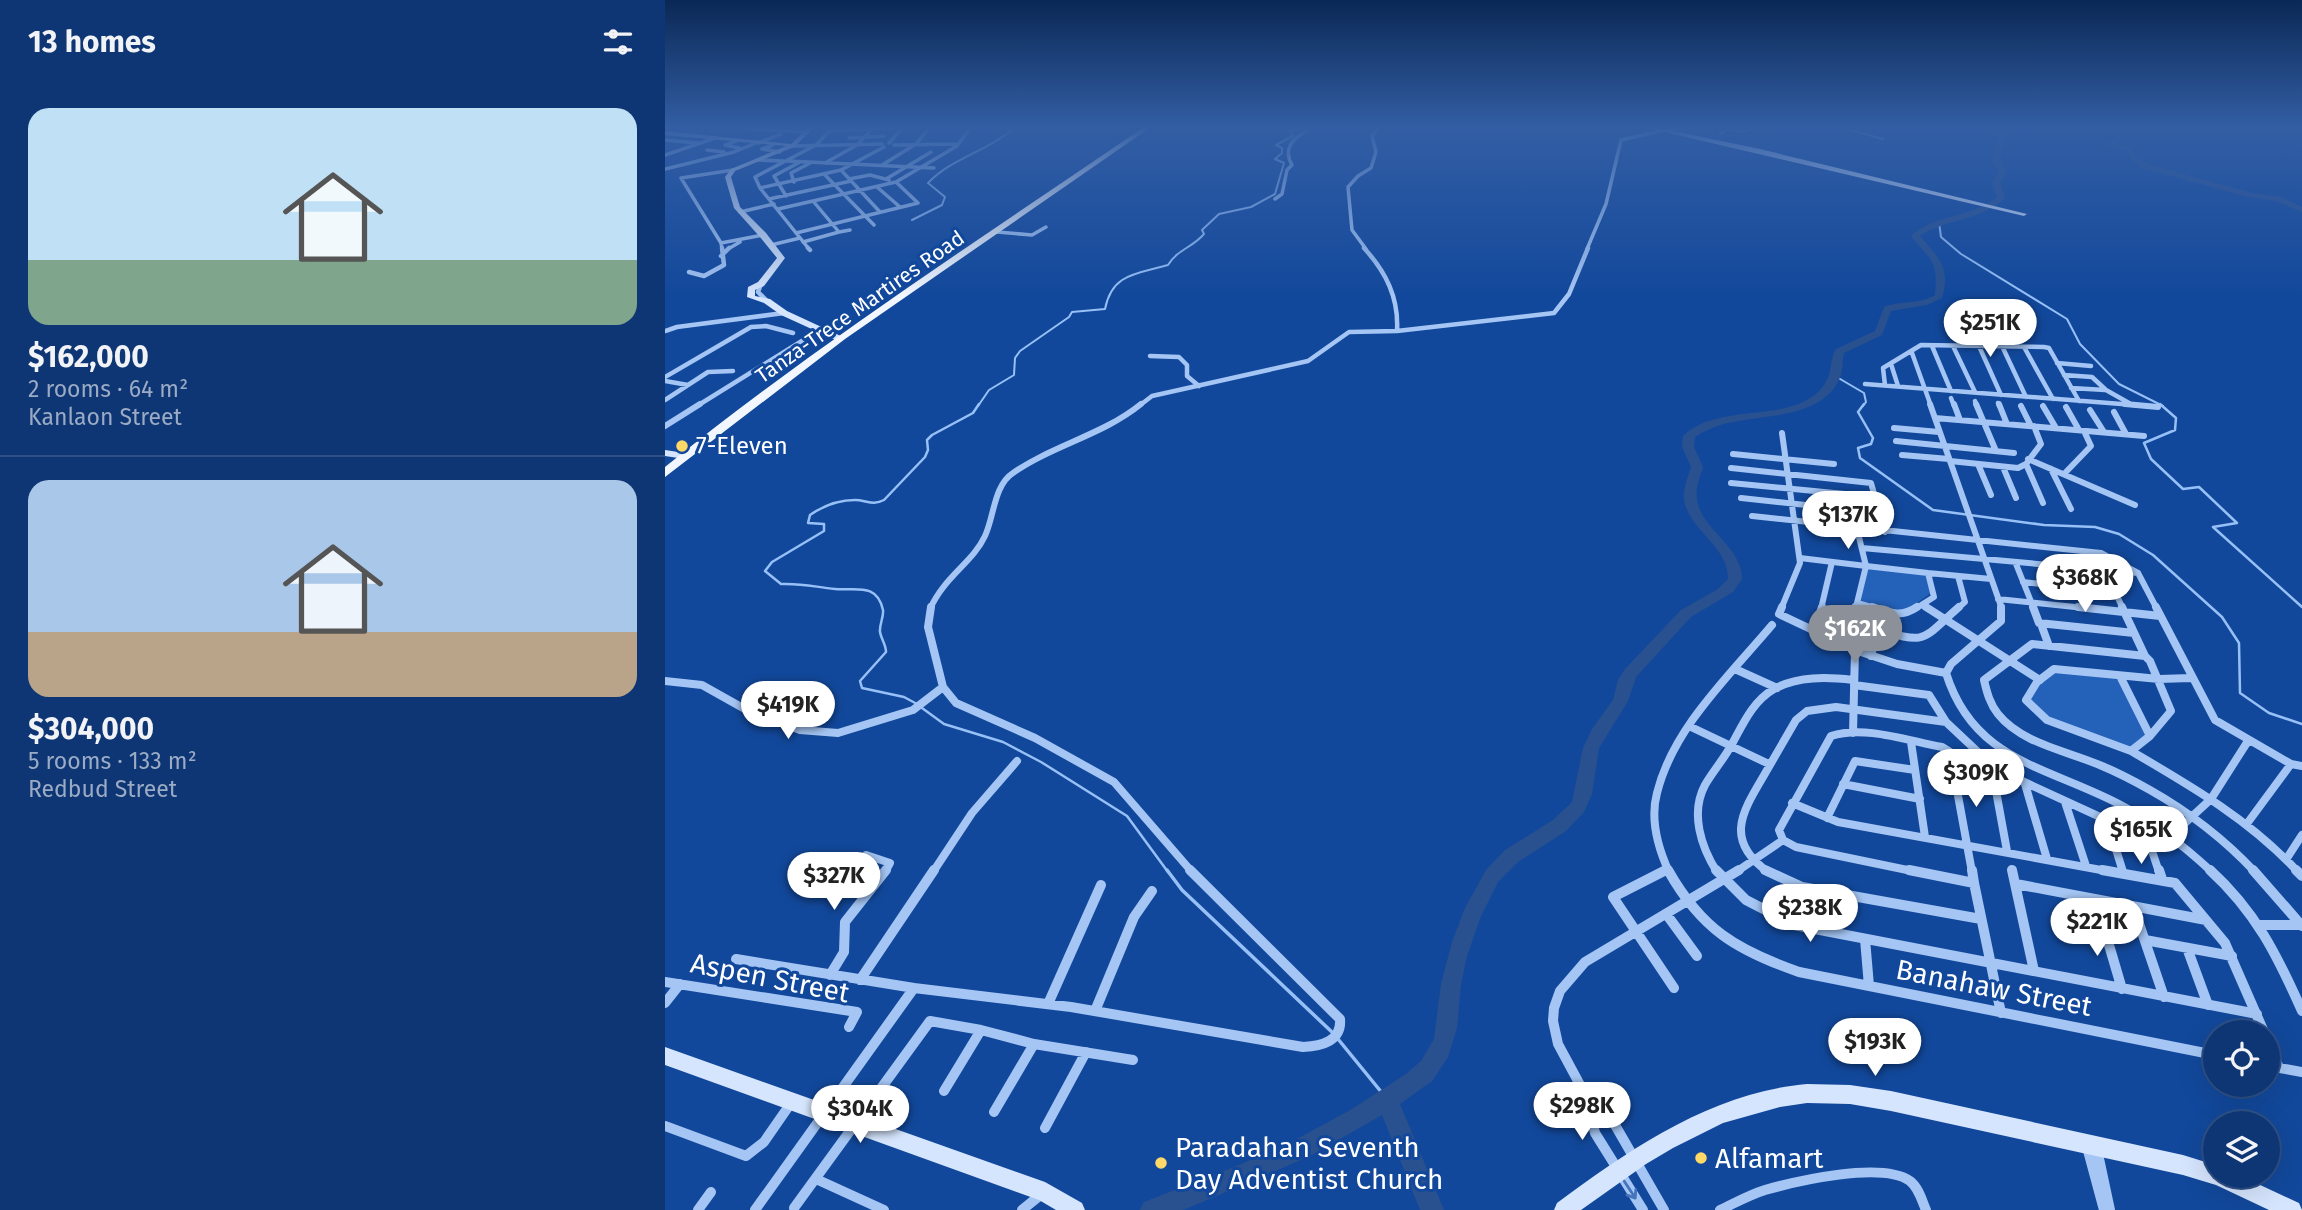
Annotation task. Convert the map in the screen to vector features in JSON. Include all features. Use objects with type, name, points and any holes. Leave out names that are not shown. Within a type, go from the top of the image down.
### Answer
[{"type":"main road","name":"Tanza-Trece Martires Road","points":[[665,473],[744,409],[841,339],[1067,183]]},
{"type":"street","points":[[684,183],[721,243],[724,265],[702,276],[689,272]]},
{"type":"street","points":[[730,183],[740,212],[763,234],[781,258],[761,284],[751,289],[751,297],[767,301],[818,331],[841,339]]},
{"type":"street","points":[[758,183],[810,250]]},
{"type":"street","points":[[760,188],[783,183]]},
{"type":"street","points":[[795,183],[803,192]]},
{"type":"street","points":[[816,183],[830,198]]},
{"type":"street","points":[[854,183],[880,212]]},
{"type":"street","points":[[778,209],[890,183]]},
{"type":"street","points":[[796,233],[918,203],[898,183]]},
{"type":"street","points":[[1275,199],[1282,194],[1284,183]]},
{"type":"street","points":[[1351,183],[1348,187],[1351,229],[1388,278],[1397,305],[1397,331]]},
{"type":"street","points":[[736,959],[914,988],[1095,1011],[1303,1047],[1318,1047],[1333,1038],[1341,1025],[1340,1019],[1207,890],[1114,782],[1035,738],[956,704],[939,690],[928,626],[930,610],[938,591],[984,538],[1002,485],[1009,475],[1026,464],[1123,419],[1152,396],[1308,361],[1345,333],[1397,331],[1554,313],[1569,294],[1606,204],[1609,183]]},
{"type":"street","points":[[1886,183],[2024,214]]},
{"type":"street","points":[[1894,183],[1975,204]]},
{"type":"street","points":[[769,199],[835,184],[874,225]]},
{"type":"street","points":[[776,185],[786,196]]},
{"type":"street","points":[[877,187],[900,207]]},
{"type":"street","points":[[813,201],[839,232]]},
{"type":"street","points":[[853,204],[870,201]]},
{"type":"street","points":[[740,212],[774,204]]},
{"type":"street","points":[[997,232],[1032,235],[1047,227]]},
{"type":"street","points":[[771,245],[850,230]]},
{"type":"street","points":[[721,243],[763,234]]},
{"type":"street","points":[[721,256],[730,247],[751,237]]},
{"type":"street","points":[[665,331],[677,327],[784,313]]},
{"type":"street","points":[[665,379],[751,327],[766,326],[793,333]]},
{"type":"street","points":[[665,426],[818,331]]},
{"type":"street","points":[[1885,385],[1884,368],[1921,345],[2049,348],[2079,401]]},
{"type":"street","points":[[1953,345],[1975,393]]},
{"type":"street","points":[[1932,346],[1951,391]]},
{"type":"street","points":[[1979,346],[2001,394]]},
{"type":"street","points":[[2002,346],[2026,397]]},
{"type":"street","points":[[2024,347],[2053,399]]},
{"type":"street","points":[[1912,353],[2002,610],[2001,621],[1951,664],[1946,673],[1951,692],[1965,717],[2005,753],[2118,804],[2171,837],[2221,881],[2259,925],[2302,1011]]},
{"type":"street","points":[[1150,356],[1179,357],[1187,365],[1188,376],[1199,386]]},
{"type":"street","points":[[2057,363],[2091,366]]},
{"type":"street","points":[[1891,364],[1898,386]]},
{"type":"street","points":[[665,400],[713,370],[733,371]]},
{"type":"street","points":[[2064,375],[2092,377],[2106,390],[2133,405]]},
{"type":"street","points":[[665,379],[689,385]]},
{"type":"street","points":[[1865,384],[2158,407]]},
{"type":"street","points":[[2071,388],[2106,390]]},
{"type":"street","points":[[1951,398],[1960,420]]},
{"type":"street","points":[[1975,401],[1996,451]]},
{"type":"street","points":[[1998,403],[2007,424]]},
{"type":"street","points":[[1902,455],[2018,468],[2041,444],[2021,406]]},
{"type":"street","points":[[2043,406],[2056,428]]},
{"type":"street","points":[[2064,474],[2091,446],[2066,407]]},
{"type":"street","points":[[2090,410],[2104,432]]},
{"type":"street","points":[[2114,412],[2126,434]]},
{"type":"street","points":[[1935,418],[2144,436]]},
{"type":"street","points":[[1894,428],[1939,432]]},
{"type":"street","points":[[1782,433],[1800,558],[1779,614],[1871,656],[1946,673]]},
{"type":"street","points":[[1896,441],[2014,453]]},
{"type":"street","points":[[665,453],[685,456]]},
{"type":"street","points":[[1733,454],[1834,464]]},
{"type":"street","points":[[2027,461],[2135,505]]},
{"type":"street","points":[[2027,461],[2043,503]]},
{"type":"street","points":[[1978,464],[1991,495]]},
{"type":"street","points":[[2003,467],[2016,498]]},
{"type":"street","points":[[1731,468],[1867,482],[1873,486],[1885,532]]},
{"type":"street","points":[[2051,469],[2071,509]]},
{"type":"street","points":[[1731,483],[1876,497]]},
{"type":"street","points":[[1741,498],[1880,513]]},
{"type":"street","points":[[1752,516],[2101,553],[2122,562],[2138,573],[2214,720],[2291,764],[2302,766]]},
{"type":"street","points":[[1842,643],[1857,603],[1866,566],[1857,529]]},
{"type":"street","points":[[1862,548],[2138,573]]},
{"type":"street","points":[[1800,558],[1991,579]]},
{"type":"street","points":[[1814,631],[1828,588],[1832,562]]},
{"type":"street","points":[[2016,564],[2049,646]]},
{"type":"street","points":[[2106,572],[2134,634],[2159,679],[2171,711],[2150,736],[2131,751]]},
{"type":"street","points":[[1857,603],[1905,615],[1934,597],[1928,573]]},
{"type":"street","points":[[1878,629],[1919,641],[1965,602],[1958,576]]},
{"type":"street","points":[[2023,583],[2115,592]]},
{"type":"street","points":[[1998,599],[2160,616]]},
{"type":"street","points":[[1922,605],[2040,680]]},
{"type":"street","points":[[1871,656],[1883,611]]},
{"type":"street","points":[[2041,624],[2134,634]]},
{"type":"street","name":"Banahaw Street","points":[[1772,625],[1691,727],[1663,772],[1657,789],[1654,811],[1656,831],[1668,869],[1687,902],[1719,933],[1761,958],[1798,972],[2203,1053]]},
{"type":"street","points":[[2145,656],[2030,644],[1984,680],[1991,701],[2006,723],[2048,747],[2103,766],[2158,794],[2194,817],[2270,887],[2302,926],[2285,923],[2259,925]]},
{"type":"street","points":[[1853,733],[1855,650]]},
{"type":"street","points":[[1735,669],[1777,688]]},
{"type":"street","points":[[2191,678],[2159,679],[2054,669],[2026,695],[2026,700],[2040,716],[2131,751],[2211,799],[2287,858],[2302,876]]},
{"type":"street","points":[[2120,676],[2150,736]]},
{"type":"street","points":[[2248,741],[2211,799],[2161,845],[2148,842],[1996,769],[1946,722],[1929,695],[1815,677],[1777,688],[1754,707],[1701,794],[1698,813],[1700,835],[1707,858],[1722,879],[1744,899],[1771,916],[1794,925],[2257,1014]]},
{"type":"street","points":[[665,681],[702,685],[743,708],[800,730],[838,733],[913,710],[939,690]]},
{"type":"street","points":[[1946,722],[1853,708],[1820,707],[1807,711],[1795,720],[1742,813],[1739,825],[1741,836],[1754,861],[1766,873],[1782,881],[1802,887],[1982,919]]},
{"type":"street","points":[[1691,727],[1769,764]]},
{"type":"street","points":[[1974,883],[1796,847],[1783,840],[1779,830],[1827,741],[1836,733],[1853,733],[1949,750],[2001,1013]]},
{"type":"street","points":[[1912,742],[1925,837]]},
{"type":"street","points":[[2005,753],[1996,769],[1994,780],[2007,851]]},
{"type":"street","points":[[860,980],[972,813],[1017,761]]},
{"type":"street","points":[[1828,818],[1856,761],[1916,770]]},
{"type":"street","points":[[2246,825],[2291,764]]},
{"type":"street","points":[[1843,784],[1920,799]]},
{"type":"street","points":[[2025,784],[2047,859]]},
{"type":"street","points":[[2065,802],[2085,866]]},
{"type":"street","points":[[1792,803],[1828,818],[2175,883],[2207,920],[2232,957],[2259,1020]]},
{"type":"street","points":[[2107,820],[2123,872]]},
{"type":"street","points":[[2287,858],[2302,835]]},
{"type":"street","points":[[1643,1210],[1594,1131],[1587,1099],[1561,1053],[1554,1029],[1554,1007],[1561,989],[1592,957],[1634,931],[1667,915],[1783,840]]},
{"type":"street","points":[[2148,842],[2162,879]]},
{"type":"street","points":[[830,975],[843,953],[845,922],[866,892],[877,884],[890,863],[866,855]]},
{"type":"street","points":[[1668,869],[1613,896],[1674,988]]},
{"type":"street","points":[[2012,869],[2034,971]]},
{"type":"street","points":[[2015,884],[2207,920]]},
{"type":"street","points":[[1048,1004],[1101,885]]},
{"type":"street","points":[[1095,1011],[1134,917],[1151,891]]},
{"type":"street","points":[[2133,906],[2164,997]]},
{"type":"street","points":[[1667,915],[1697,956]]},
{"type":"street","points":[[2101,918],[2122,989]]},
{"type":"street","points":[[1865,939],[1869,986]]},
{"type":"street","points":[[2145,940],[2232,957]]},
{"type":"street","points":[[2187,948],[2208,1006]]},
{"type":"street","name":"Aspen Street","points":[[665,982],[857,1012],[849,1027]]},
{"type":"street","points":[[665,1003],[680,984]]},
{"type":"street","points":[[755,1210],[914,988]]},
{"type":"street","points":[[794,1208],[930,1021],[981,1030],[1034,1044],[1133,1060]]},
{"type":"street","points":[[944,1091],[981,1030]]},
{"type":"street","points":[[994,1112],[1034,1044]]},
{"type":"street","points":[[1045,1128],[1086,1052]]},
{"type":"street","points":[[665,1056],[1045,1192],[1075,1210]]},
{"type":"street","points":[[2280,1068],[2302,1072]]},
{"type":"street","points":[[1564,1210],[1636,1158],[1748,1105],[1782,1096],[1846,1094],[1891,1101],[2203,1171]]},
{"type":"street","points":[[1587,1099],[1611,1118],[1664,1210]]},
{"type":"street","points":[[665,1126],[746,1156],[764,1142],[793,1101]]},
{"type":"street","points":[[2091,1145],[2104,1210]]},
{"type":"street","points":[[2091,1145],[2111,1210]]},
{"type":"street","points":[[1720,1210],[1767,1189],[1813,1178],[1892,1175],[1910,1181],[1926,1210]]},
{"type":"street","points":[[816,1179],[884,1210]]},
{"type":"street","points":[[2245,1188],[2292,1210]]},
{"type":"street","points":[[698,1210],[711,1192]]},
{"type":"street","points":[[1022,1210],[1045,1192]]},
{"type":"shaded area","points":[[1866,566],[1925,573],[1931,593],[1903,613],[1859,602]]},
{"type":"shaded area","points":[[2051,669],[2118,676],[2150,736],[2131,751],[2047,720],[2026,695]]},
{"type":"waterway","points":[[912,220],[942,205],[945,197],[929,183]]},
{"type":"waterway","points":[[978,406],[989,390],[1014,375],[1015,358],[1020,351],[1069,317],[1072,312],[1105,309],[1108,297],[1120,282],[1136,273],[1168,265],[1176,255],[1199,239],[1204,234],[1202,230],[1219,214],[1251,207],[1275,194],[1278,183]]},
{"type":"waterway","points":[[1387,1099],[1429,1069],[1441,1049],[1451,984],[1462,942],[1472,914],[1492,876],[1511,856],[1559,826],[1578,807],[1585,788],[1591,748],[1620,701],[1630,673],[1686,614],[1733,584],[1735,571],[1732,562],[1701,522],[1691,503],[1691,489],[1697,467],[1688,447],[1689,436],[1705,426],[1724,420],[1788,410],[1807,404],[1823,393],[1835,377],[1840,351],[1879,333],[1887,309],[1927,303],[1939,296],[1939,264],[1915,236],[1936,224],[1971,215],[1992,206],[2001,198],[1996,183]]},
{"type":"waterway","points":[[2209,183],[2278,199],[2302,210]]},
{"type":"waterway","points":[[1939,222],[1941,237],[1961,254],[2067,319],[2080,344],[2119,384],[2161,405]]},
{"type":"waterway","points":[[1835,376],[1864,393],[1866,402],[1863,406]]},
{"type":"waterway","points":[[917,704],[904,697],[862,688],[860,681],[886,652],[880,632],[883,610],[876,595],[864,590],[781,584],[765,571],[772,562],[824,531],[824,524],[808,523],[810,515],[815,512],[843,501],[873,503],[884,500],[925,457],[928,450],[927,440],[973,413],[979,404]]},
{"type":"waterway","points":[[1864,404],[1858,412],[1873,438],[1871,444],[1858,448],[1860,458],[1933,510],[2044,525],[2095,527],[2119,534],[2153,555],[2222,617],[2239,643],[2240,693],[2269,713],[2302,724]]},
{"type":"waterway","points":[[2161,405],[2176,418],[2175,430],[2144,443],[2151,459],[2183,489],[2199,487],[2237,523],[2213,527],[2302,607]]},
{"type":"waterway","points":[[922,708],[944,724],[1003,742],[1041,762],[1127,816],[1168,872]]},
{"type":"waterway","points":[[1167,870],[1182,890],[1334,1034]]},
{"type":"waterway","points":[[1338,1039],[1387,1099]]},
{"type":"waterway","points":[[1152,1210],[1243,1175],[1302,1148],[1387,1099]]},
{"type":"waterway","points":[[1387,1099],[1432,1210]]},
{"type":"place","name":"7-Eleven","points":[[682,446]]},
{"type":"place","name":"Alfamart","points":[[1701,1158]]},
{"type":"place","name":"Paradahan Seventh Day Adventist Church","points":[[1161,1163]]}]
